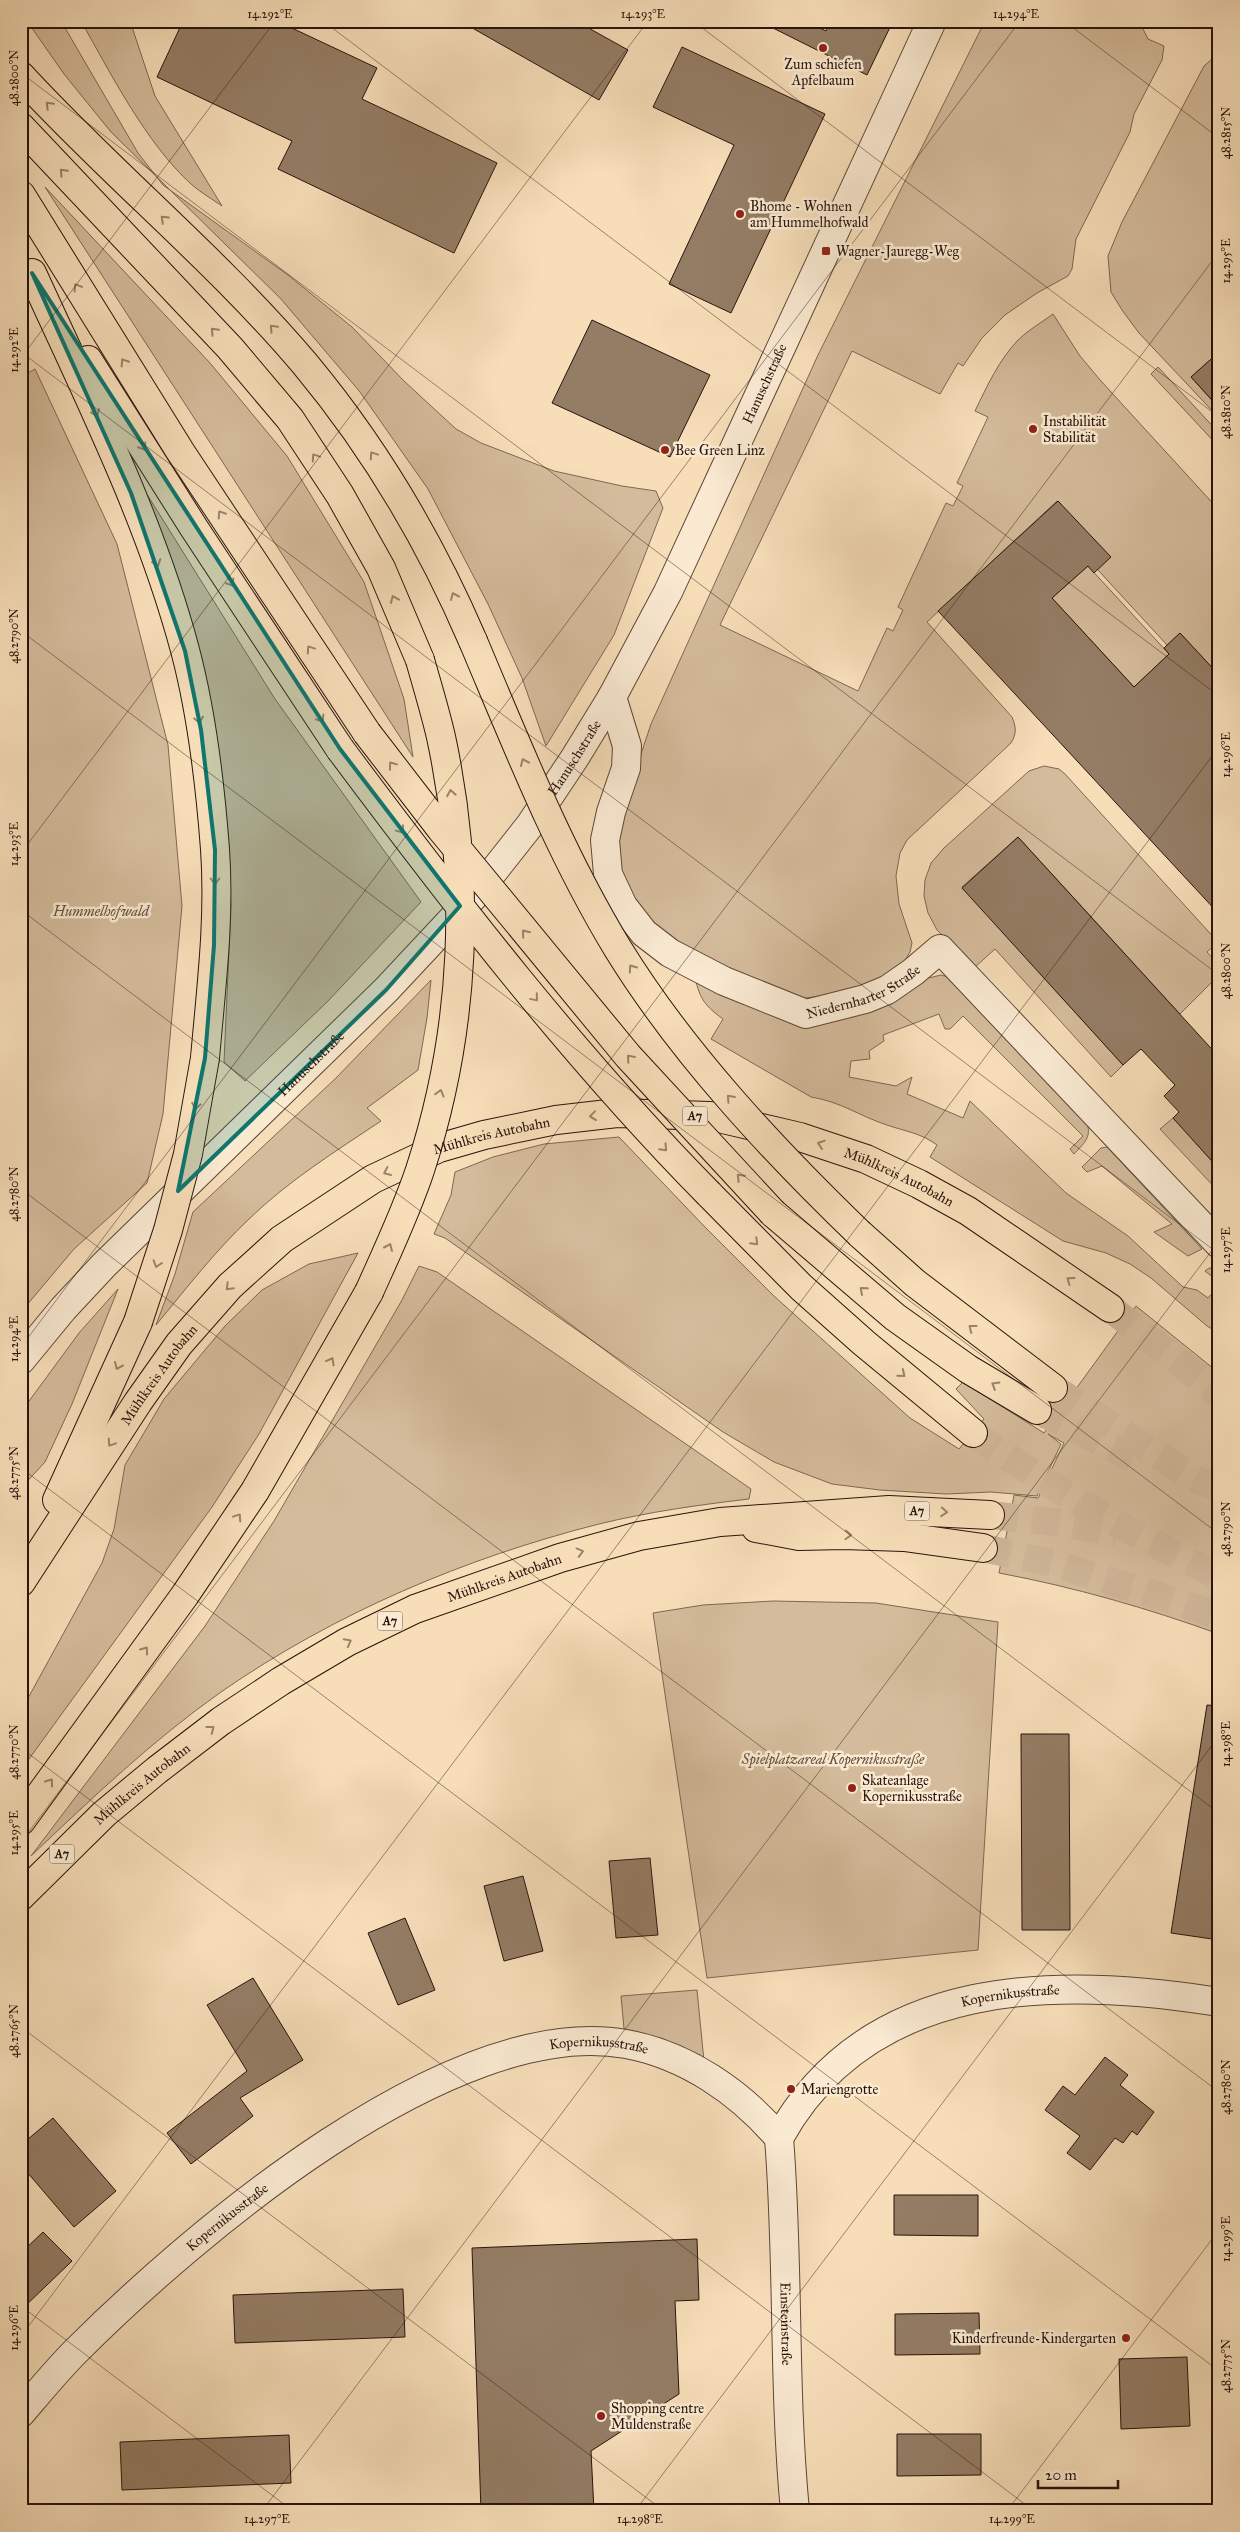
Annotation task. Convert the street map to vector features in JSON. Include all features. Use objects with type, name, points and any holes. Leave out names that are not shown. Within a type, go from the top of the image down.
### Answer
[{"type":"highway","points":[[21,76],[90,147],[240,294],[305,364],[352,423],[393,485],[450,586],[545,812],[619,950],[667,1018],[723,1090],[777,1150],[860,1234],[1045,1399],[968,1369],[894,1317],[773,1213],[622,1049],[441,829],[367,733],[175,443],[21,195]]},
{"type":"highway","points":[[21,127],[230,348],[290,419],[340,495],[381,568],[420,660],[441,736],[458,847],[460,873],[456,1012],[442,1087],[420,1169],[401,1221],[369,1292],[255,1491],[185,1595],[21,1821]]},
{"type":"highway","points":[[27,264],[194,528],[340,749],[427,866],[615,1095],[709,1194],[801,1287],[864,1343],[973,1433]]},
{"type":"highway","points":[[25,1575],[69,1470],[138,1322],[168,1230],[186,1163],[205,1058],[214,945],[215,850],[201,730],[185,651],[164,583],[131,493],[27,264]]},
{"type":"highway","name":"Mühlkreis Autobahn","points":[[25,1575],[138,1402],[179,1344],[230,1286],[282,1239],[373,1179],[439,1148],[484,1135],[556,1120],[617,1113],[710,1116],[800,1137],[866,1159],[935,1193],[1031,1253],[1110,1308]]},
{"type":"highway","name":"Mühlkreis Autobahn","points":[[21,1896],[104,1814],[157,1770],[236,1711],[347,1642],[415,1609],[560,1558],[638,1536],[720,1522],[889,1510],[990,1515]]},
{"type":"highway","points":[[720,1522],[799,1536],[904,1537],[983,1548]]},
{"type":"street","name":"Hanuschstraße","points":[[21,1360],[63,1309],[104,1265],[386,990],[474,896],[530,825],[612,696],[668,592],[932,21]]},
{"type":"street","name":"Niedernharter Straße","points":[[612,696],[627,746],[626,768],[611,812],[605,840],[608,874],[622,906],[644,933],[670,953],[724,981],[806,1014],[865,999],[887,990],[940,949],[1219,1244]]},
{"type":"street","name":"Kopernikusstraße","points":[[21,2413],[74,2353],[133,2296],[196,2241],[269,2184],[331,2142],[387,2108],[480,2062],[528,2047],[582,2042],[625,2044],[660,2053],[698,2070],[753,2110],[779,2138],[791,2116],[804,2100],[852,2053],[900,2023],[964,2000],[1031,1991],[1082,1990],[1138,1993],[1219,2002]]},
{"type":"street","name":"Einsteinstraße","points":[[779,2138],[784,2214],[795,2511]]},
{"type":"highlighted area","points":[[32,273],[340,749],[460,906],[386,990],[178,1191],[205,1058],[214,945],[215,850],[201,730],[185,651],[131,493]]},
{"type":"green space","points":[[27,21],[61,21],[138,153],[157,177],[111,132],[64,74]]},
{"type":"green space","points":[[81,21],[130,21],[155,96],[222,206],[191,184],[159,149],[130,107]]},
{"type":"green space","points":[[985,21],[1139,21],[1148,39],[1164,46],[1162,60],[1134,114],[1130,132],[1076,239],[1072,269],[1068,276],[1037,293],[1005,315],[982,338],[963,366],[958,363],[940,394],[852,351],[720,625],[858,691],[887,628],[893,631],[903,610],[898,607],[946,503],[953,506],[963,486],[957,483],[988,417],[975,411],[989,383],[1005,356],[1018,340],[1053,314],[1080,356],[1101,381],[1219,510],[1219,675],[1180,633],[1167,645],[1097,569],[1110,557],[1057,501],[927,622],[1012,717],[1015,730],[1011,743],[907,840],[900,853],[896,876],[899,904],[912,943],[910,952],[903,964],[887,975],[865,985],[828,995],[798,999],[763,987],[673,943],[635,905],[617,866],[618,823],[651,724],[818,355]]},
{"type":"green space","points":[[1219,53],[1219,352],[1191,377],[1219,408],[1219,418],[1139,333],[1122,310],[1111,292],[1108,256],[1122,222],[1204,66]]},
{"type":"green space","points":[[45,187],[210,363],[287,456],[364,582],[404,699],[413,757]]},
{"type":"green space","points":[[170,190],[288,275],[352,327],[404,381],[456,429],[481,443],[554,471],[622,486],[656,491],[663,508],[614,635],[546,746],[522,678],[488,604],[428,489],[360,392],[281,299]]},
{"type":"green space","points":[[1158,367],[1219,433],[1219,447],[1151,374]]},
{"type":"green space","name":"Hummelhofwald","points":[[35,369],[117,544],[168,745],[182,906],[163,1114],[147,1183],[74,1249],[21,1312],[21,377]]},
{"type":"green space","points":[[143,488],[275,699],[421,902],[328,1001],[245,1081],[224,1062],[231,906],[228,835]]},
{"type":"green space","points":[[1088,566],[1169,654],[1134,687],[1052,598]]},
{"type":"green space","points":[[1044,766],[1059,769],[1065,774],[1218,942],[1207,952],[1219,965],[1219,975],[1180,1014],[1018,837],[962,887],[1123,1065],[1111,1077],[995,949],[974,968],[937,930],[928,913],[924,896],[925,880],[931,863],[944,848],[1029,771]]},
{"type":"green space","points":[[941,975],[948,977],[1087,1123],[1087,1137],[1081,1147],[1074,1154],[1070,1149],[1083,1136],[963,1016],[950,1029],[945,1029],[939,1014],[883,1035],[884,1041],[869,1051],[870,1059],[851,1061],[849,1077],[896,1086],[912,1077],[907,1094],[963,1118],[970,1101],[1066,1193],[1128,1236],[1183,1287],[1197,1290],[1208,1298],[1219,1286],[1219,1333],[1207,1326],[1151,1278],[1130,1264],[1106,1253],[1063,1241],[930,1157],[937,1145],[931,1141],[832,1102],[811,1097],[711,1039],[723,1019],[704,1001],[695,978],[774,1015]]},
{"type":"green space","points":[[431,980],[418,1070],[367,1108],[381,1121],[313,1167],[264,1205],[224,1244],[156,1325],[175,1274],[193,1212],[335,1079]]},
{"type":"green space","points":[[1173,1118],[1219,1169],[1219,1192],[1160,1129]]},
{"type":"green space","points":[[619,1137],[775,1297],[910,1418],[959,1449],[984,1419],[956,1389],[963,1382],[1044,1433],[1136,1306],[1219,1373],[1219,1634],[1165,1615],[1110,1599],[999,1573],[1014,1495],[1038,1498],[1064,1443],[1048,1434],[1061,1444],[1037,1496],[991,1492],[946,1494],[880,1490],[832,1484],[774,1462],[723,1432],[445,1238],[434,1234],[451,1195],[455,1172],[493,1157],[544,1144]]},
{"type":"green space","points":[[1107,1147],[1202,1249],[1188,1256],[1154,1232],[1172,1224],[1102,1166],[1087,1172],[1082,1167],[1101,1148]]},
{"type":"green space","points":[[358,1253],[259,1434],[212,1507],[21,1770],[21,1711],[102,1563],[114,1529],[125,1465],[164,1399],[225,1326],[262,1290],[309,1264]]},
{"type":"green space","points":[[419,1266],[437,1272],[751,1489],[749,1499],[692,1506],[636,1516],[549,1538],[499,1553],[451,1571],[355,1613],[264,1663],[196,1710],[123,1770],[31,1856],[205,1626],[274,1521],[402,1300]]},
{"type":"green space","points":[[1209,1268],[1219,1268],[1219,1282],[1205,1271]]},
{"type":"green space","points":[[118,1289],[72,1404],[45,1462],[21,1488],[21,1412],[79,1333]]},
{"type":"green space","name":"Spielplatzareal Kopernikusstraße","points":[[773,1601],[876,1603],[998,1622],[978,1950],[707,1978],[653,1613],[703,1605]]},
{"type":"green space","points":[[697,1990],[704,2061],[624,2029],[621,1996]]},
{"type":"building","points":[[183,21],[277,21],[377,68],[362,99],[497,163],[454,253],[278,169],[292,141],[157,77]]},
{"type":"building","points":[[460,21],[576,21],[628,50],[599,100]]},
{"type":"building","points":[[759,21],[806,21],[826,31],[831,21],[893,21],[867,75]]},
{"type":"building","name":"Bhome - Wohnen am Hummelhofwald","points":[[682,47],[825,114],[731,313],[669,284],[734,145],[653,107]]},
{"type":"building","points":[[592,320],[710,375],[670,457],[552,403]]},
{"type":"building","points":[[1219,352],[1219,408],[1191,377]]},
{"type":"building","points":[[1058,501],[1111,557],[1094,573],[1088,566],[1052,598],[1134,687],[1169,654],[1164,648],[1180,633],[1219,675],[1219,914],[938,611]]},
{"type":"building","points":[[1018,837],[1219,1057],[1219,1169],[1173,1118],[1179,1112],[1164,1096],[1175,1085],[1141,1049],[1123,1065],[962,888]]},
{"type":"building","points":[[1207,1705],[1219,1706],[1219,1940],[1171,1933]]},
{"type":"building","points":[[1021,1734],[1069,1734],[1070,1930],[1022,1930]]},
{"type":"building","points":[[650,1858],[658,1935],[616,1938],[609,1861]]},
{"type":"building","points":[[523,1876],[543,1951],[504,1961],[484,1886]]},
{"type":"building","points":[[405,1918],[435,1990],[398,2005],[368,1933]]},
{"type":"building","points":[[253,1978],[303,2060],[240,2098],[253,2116],[191,2164],[167,2133],[247,2071],[207,2005]]},
{"type":"building","points":[[1105,2057],[1128,2075],[1120,2085],[1154,2112],[1137,2135],[1132,2131],[1123,2143],[1115,2138],[1090,2170],[1067,2153],[1080,2136],[1045,2110],[1063,2086],[1075,2095]]},
{"type":"building","points":[[53,2118],[116,2191],[74,2227],[21,2165],[21,2145]]},
{"type":"building","points":[[894,2195],[978,2195],[978,2236],[894,2235]]},
{"type":"building","points":[[43,2232],[72,2261],[21,2310],[21,2253]]},
{"type":"building","points":[[697,2239],[699,2300],[675,2301],[679,2394],[591,2451],[594,2511],[481,2511],[472,2248]]},
{"type":"building","points":[[403,2289],[405,2337],[235,2343],[233,2295]]},
{"type":"building","points":[[979,2313],[980,2354],[895,2355],[895,2314]]},
{"type":"building","points":[[1187,2357],[1190,2426],[1121,2429],[1119,2359]]},
{"type":"building","points":[[897,2434],[981,2434],[981,2475],[897,2476]]},
{"type":"building","points":[[289,2435],[291,2483],[122,2490],[120,2442]]},
{"type":"tunnel","points":[[1110,1308],[1219,1394]]},
{"type":"tunnel","points":[[1053,1388],[1194,1478],[1219,1490]]},
{"type":"tunnel","points":[[1037,1410],[1133,1458]]},
{"type":"tunnel","points":[[973,1433],[1062,1492],[1155,1544],[1219,1576]]},
{"type":"tunnel","points":[[990,1515],[1062,1523],[1117,1533]]},
{"type":"tunnel","points":[[983,1548],[1052,1563],[1219,1615]]},
{"type":"place","name":"Zum schiefen Apfelbaum","points":[[823,48]]},
{"type":"place","name":"Bhome - Wohnen am Hummelhofwald","points":[[740,214]]},
{"type":"place","name":"Wagner-Jauregg-Weg","points":[[826,251]]},
{"type":"place","name":"Instabilität Stabilität","points":[[1033,429]]},
{"type":"place","name":"Bee Green Linz","points":[[665,450]]},
{"type":"place","name":"Skateanlage Kopernikusstraße","points":[[852,1788]]},
{"type":"place","name":"Mariengrotte","points":[[791,2089]]},
{"type":"place","name":"Kinderfreunde-Kindergarten","points":[[1126,2338]]},
{"type":"place","name":"Shopping centre Muldenstraße","points":[[601,2416]]}]
